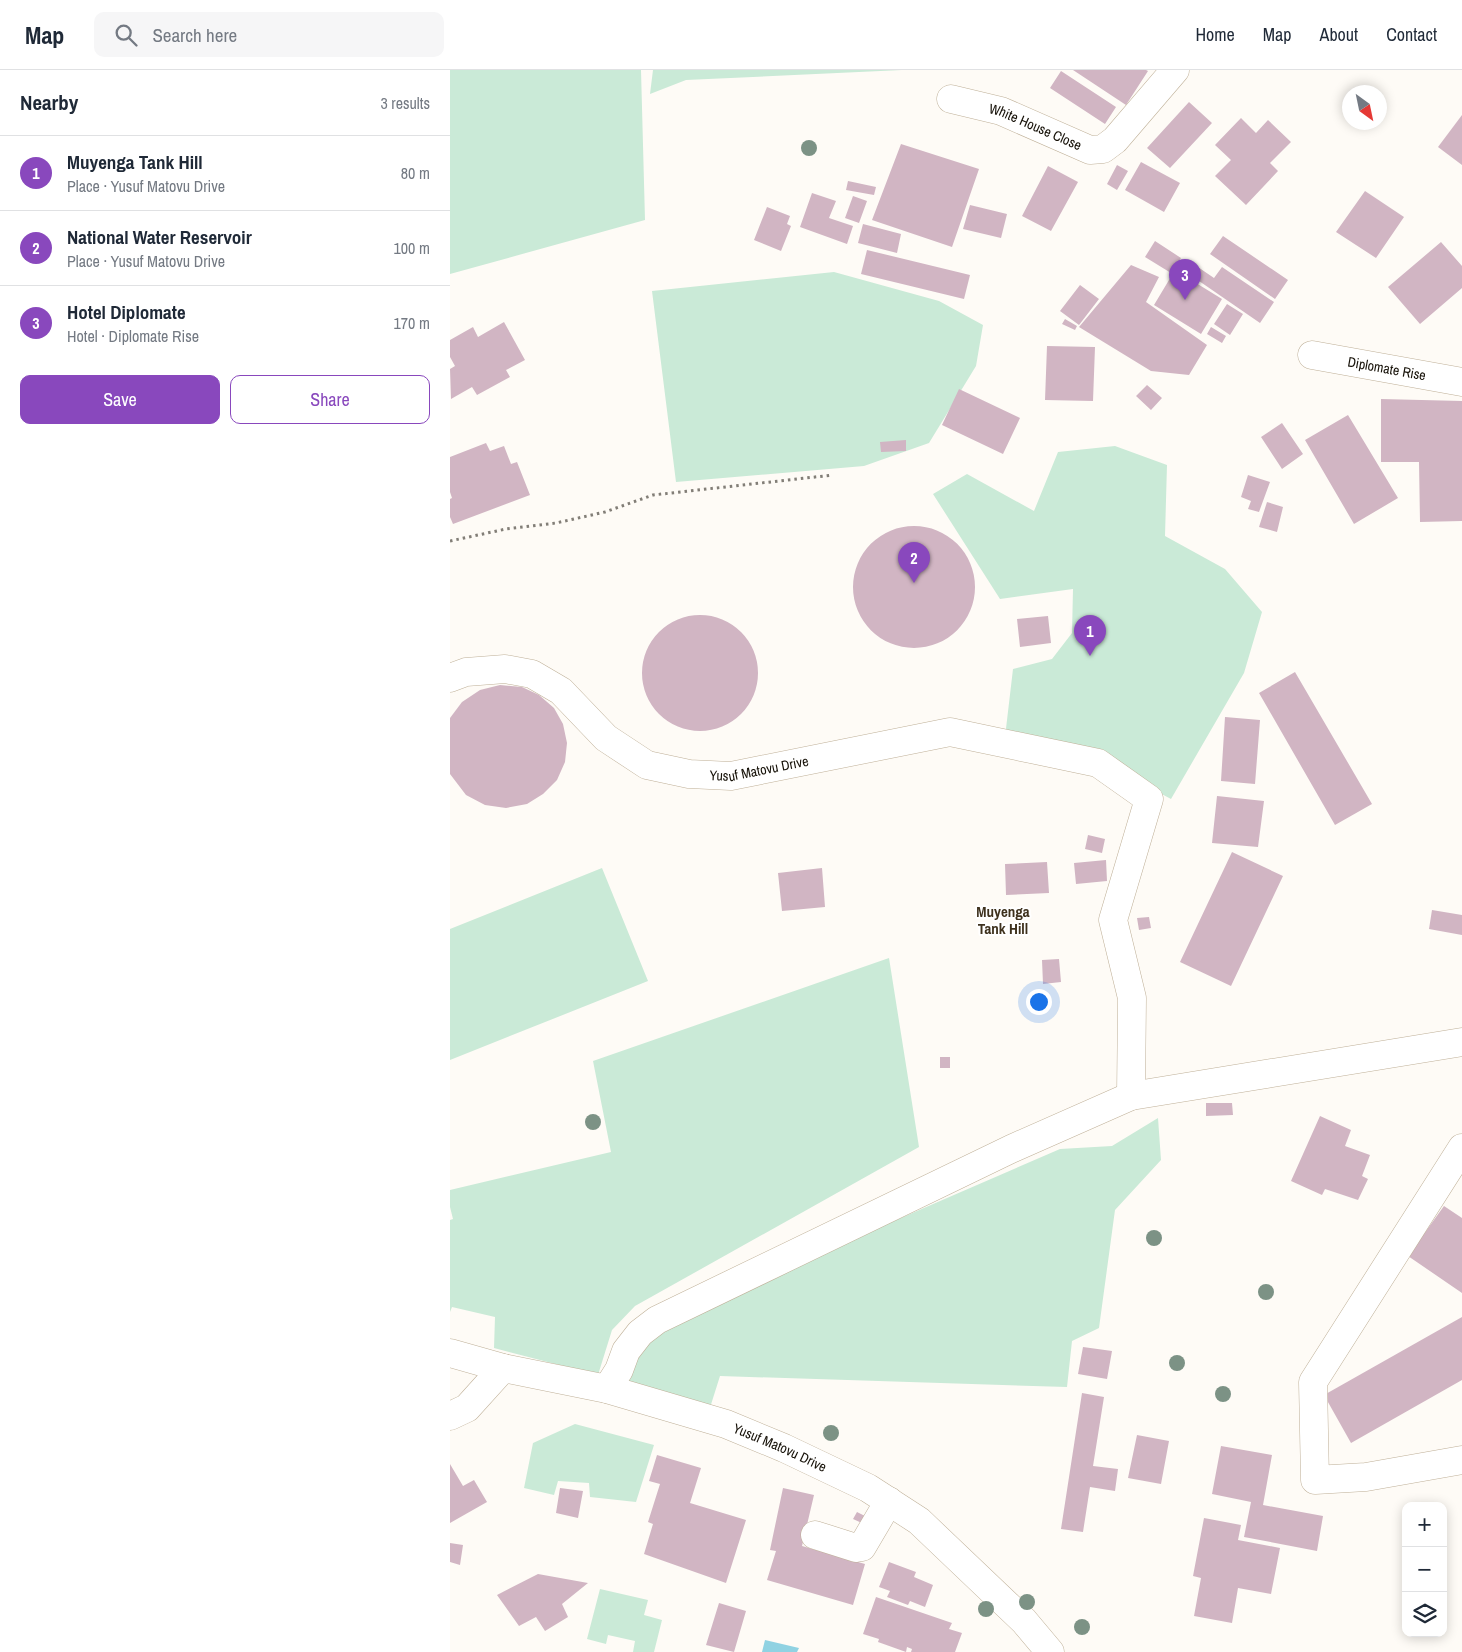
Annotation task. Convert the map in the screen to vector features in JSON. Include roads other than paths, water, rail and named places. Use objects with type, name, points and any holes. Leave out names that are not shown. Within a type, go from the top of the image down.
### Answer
[{"type":"street","name":"White House Close","points":[[951,99],[1001,111],[1090,150],[1103,149],[1128,126],[1175,70]]},
{"type":"street","name":"Diplomate Rise","points":[[1312,355],[1462,382]]},
{"type":"street","name":"Yusuf Matovu Drive","points":[[450,678],[466,672],[504,669],[532,674],[561,691],[606,738],[647,764],[689,774],[731,776],[950,732],[1098,763],[1149,799],[1113,920],[1132,998],[1131,1096]]},
{"type":"street","points":[[607,1389],[619,1370],[626,1351],[640,1332],[657,1320],[966,1170],[1131,1096],[1462,1042]]},
{"type":"street","points":[[1462,1148],[1313,1382],[1315,1480],[1366,1477],[1462,1460]]},
{"type":"street","name":"Yusuf Matovu Drive","points":[[450,1353],[503,1368],[607,1389],[753,1434],[868,1488],[919,1521],[944,1543],[1024,1621],[1050,1652]]},
{"type":"street","points":[[450,1416],[467,1408],[503,1368]]},
{"type":"street","points":[[815,1535],[856,1548],[862,1547],[889,1501]]},
{"type":"water","points":[[765,1640],[799,1648],[797,1652],[762,1652]]},
{"type":"place","name":"Hotel Diplomate","points":[[1185,300]]},
{"type":"place","name":"National Water Reservoir","points":[[914,583]]},
{"type":"place","name":"Muyenga Tank Hill","points":[[1090,656]]},
{"type":"district","name":"Muyenga Tank Hill","points":[[1003,920]]}]
